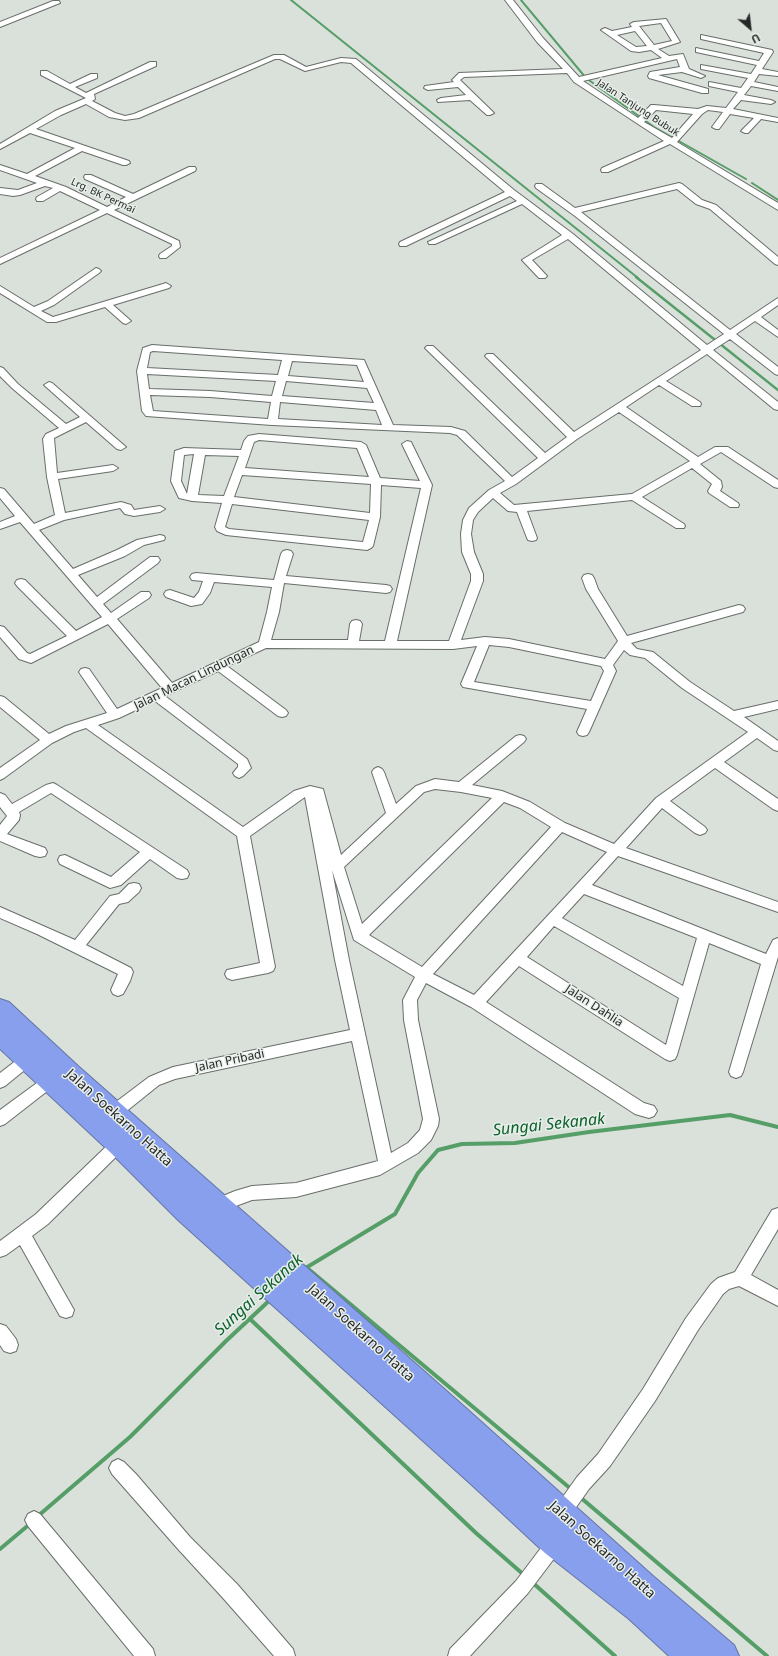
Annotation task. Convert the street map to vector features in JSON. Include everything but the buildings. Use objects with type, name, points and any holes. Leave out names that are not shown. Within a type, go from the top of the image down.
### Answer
[{"type":"highway","name":"Jalan Soekarno Hatta","points":[[0,1009],[217,1206],[271,1269],[484,1475],[556,1542],[640,1608],[692,1656]]},
{"type":"highway","name":"Jalan Soekarno Hatta","points":[[0,1034],[119,1144],[187,1211],[271,1269]]},
{"type":"highway","name":"Jalan Soekarno Hatta","points":[[294,1290],[457,1419],[572,1498],[642,1587],[723,1656]]},
{"type":"street","name":"Jalan Tanjung Bubuk","points":[[509,0],[540,40],[569,71],[579,79],[641,120],[746,183],[778,207]]},
{"type":"street","points":[[0,25],[56,3]]},
{"type":"street","points":[[637,28],[608,32],[637,50],[652,48],[676,42],[663,20],[635,23],[652,48],[666,58]]},
{"type":"street","points":[[704,37],[767,51],[769,53],[760,68],[716,127]]},
{"type":"street","points":[[627,45],[646,41]]},
{"type":"street","points":[[699,50],[778,74]]},
{"type":"street","points":[[579,79],[666,58],[681,56],[685,68],[682,70]]},
{"type":"street","points":[[44,73],[69,87],[112,115],[124,118],[136,116],[274,57],[281,57],[302,68],[310,69],[341,60],[350,60],[511,192],[568,235],[709,349],[778,407]]},
{"type":"street","points":[[0,147],[58,113],[88,99],[90,94],[97,90],[153,64]]},
{"type":"street","points":[[704,66],[760,68],[778,89]]},
{"type":"street","points":[[701,76],[682,70],[652,76],[705,91]]},
{"type":"street","points":[[490,113],[472,97],[456,80],[456,78],[466,74],[569,71]]},
{"type":"street","points":[[69,87],[94,76]]},
{"type":"street","points":[[428,88],[460,84]]},
{"type":"street","points":[[712,84],[771,102]]},
{"type":"street","points":[[442,100],[472,97]]},
{"type":"street","points":[[641,120],[654,107],[699,112]]},
{"type":"street","points":[[604,170],[674,140],[699,112],[709,108],[778,120]]},
{"type":"street","points":[[745,132],[759,117]]},
{"type":"street","points":[[30,130],[126,163]]},
{"type":"street","points":[[29,176],[81,148]]},
{"type":"street","points":[[52,164],[62,168]]},
{"type":"street","name":"Lrg. BK Permai","points":[[0,167],[29,176],[59,188],[176,244],[176,247],[163,256]]},
{"type":"street","points":[[0,261],[192,169]]},
{"type":"street","points":[[88,177],[133,197]]},
{"type":"street","points":[[0,191],[13,193],[20,192],[44,183]]},
{"type":"street","points":[[539,186],[573,211],[728,335],[778,372]]},
{"type":"street","points":[[573,211],[679,186],[698,202],[713,207],[778,262]]},
{"type":"street","points":[[40,199],[59,188]]},
{"type":"street","points":[[403,244],[511,192]]},
{"type":"street","points":[[432,242],[523,201]]},
{"type":"street","points":[[542,276],[526,262],[526,260],[568,235]]},
{"type":"street","points":[[35,310],[51,303],[96,271]]},
{"type":"street","points":[[0,289],[47,319],[53,320],[166,286]]},
{"type":"street","points":[[453,645],[477,581],[477,574],[468,552],[466,534],[468,520],[473,510],[493,492],[512,482],[573,437],[709,349],[778,301]]},
{"type":"street","points":[[107,304],[126,321]]},
{"type":"street","points":[[755,317],[778,334]]},
{"type":"street","points":[[389,428],[360,362],[152,348],[146,350],[142,371],[147,411],[150,414],[272,422],[389,428],[451,430],[459,432],[512,482]]},
{"type":"street","points":[[430,348],[545,459]]},
{"type":"street","points":[[490,356],[573,437]]},
{"type":"street","points":[[272,422],[281,378],[288,358]]},
{"type":"street","points":[[0,370],[15,386],[66,429]]},
{"type":"street","points":[[142,371],[281,378],[370,385]]},
{"type":"street","points":[[659,381],[696,404]]},
{"type":"street","points":[[49,385],[121,447]]},
{"type":"street","points":[[144,392],[210,394],[381,407]]},
{"type":"street","points":[[619,407],[695,463],[717,483],[718,488],[713,491],[734,505]]},
{"type":"street","points":[[60,517],[52,477],[47,440],[49,437],[87,418]]},
{"type":"street","points":[[259,437],[360,444],[376,482],[375,517],[368,545],[365,546],[226,532],[220,527],[245,452],[248,441],[252,438],[259,437]]},
{"type":"street","points":[[390,645],[427,485],[407,444]]},
{"type":"street","points":[[493,492],[511,509],[634,497],[695,463],[716,449],[722,449],[778,485]]},
{"type":"street","points":[[245,452],[184,451],[178,453],[176,481],[183,496],[375,517]]},
{"type":"street","points":[[192,498],[200,452]]},
{"type":"street","points":[[52,477],[113,468]]},
{"type":"street","points":[[238,471],[427,485]]},
{"type":"street","points":[[0,492],[170,689]]},
{"type":"street","points":[[634,497],[680,526]]},
{"type":"street","points":[[32,529],[60,517],[121,505],[127,507],[129,512],[134,513],[160,509]]},
{"type":"street","points":[[521,508],[532,538]]},
{"type":"street","points":[[0,526],[22,517]]},
{"type":"street","points":[[71,574],[120,553],[141,542],[160,538]]},
{"type":"street","points":[[264,644],[287,554]]},
{"type":"street","points":[[96,603],[154,560]]},
{"type":"street","points":[[196,578],[386,589]]},
{"type":"street","points":[[588,578],[592,590],[628,648],[649,655],[686,685],[778,746]]},
{"type":"street","points":[[170,594],[191,602],[198,601],[204,594],[209,579]]},
{"type":"street","points":[[21,583],[74,636]]},
{"type":"street","points":[[0,630],[23,656],[29,659],[110,618],[129,607],[145,595]]},
{"type":"street","points":[[583,732],[610,671],[607,665],[624,640],[739,609]]},
{"type":"street","points":[[353,645],[356,624]]},
{"type":"street","points":[[485,641],[467,684],[595,706]]},
{"type":"street","name":"Jalan Macan Lindungan","points":[[1,772],[48,740],[70,729],[115,715],[264,644],[453,645],[485,641],[509,644],[607,665]]},
{"type":"street","points":[[219,666],[282,713]]},
{"type":"street","points":[[85,672],[115,715]]},
{"type":"street","points":[[157,696],[243,762],[244,768],[239,773]]},
{"type":"street","points":[[0,700],[48,740]]},
{"type":"street","points":[[732,716],[778,705]]},
{"type":"street","points":[[89,724],[243,834],[268,967],[232,974]]},
{"type":"street","points":[[476,1003],[661,801],[757,732]]},
{"type":"street","points":[[461,787],[520,739]]},
{"type":"street","points":[[715,762],[778,806]]},
{"type":"street","points":[[378,772],[393,814]]},
{"type":"street","points":[[337,866],[422,787],[435,784],[461,787],[502,796],[525,805],[560,826],[616,850],[778,907]]},
{"type":"street","points":[[12,810],[52,788],[182,874]]},
{"type":"street","points":[[310,791],[342,960],[386,1164]]},
{"type":"street","points":[[243,834],[299,794],[316,791],[319,794],[337,866],[359,936],[423,975],[476,1003],[640,1109],[649,1111]]},
{"type":"street","points":[[359,936],[502,796]]},
{"type":"street","points":[[0,798],[14,813],[14,817],[0,834],[40,852]]},
{"type":"street","points":[[661,801],[700,830]]},
{"type":"street","points":[[217,1206],[235,1198],[252,1193],[296,1190],[380,1168],[413,1148],[426,1135],[430,1126],[430,1112],[410,1009],[410,1000],[423,975],[560,826]]},
{"type":"street","points":[[65,860],[110,883],[116,881],[149,852]]},
{"type":"street","points":[[77,947],[115,900],[123,898],[134,888]]},
{"type":"street","points":[[582,888],[769,961]]},
{"type":"street","points":[[0,912],[77,947],[125,971],[123,982],[118,990]]},
{"type":"street","points":[[553,919],[687,996],[704,936]]},
{"type":"street","points":[[736,1072],[769,961],[777,947]]},
{"type":"street","name":"Jalan Dahlia","points":[[518,958],[670,1055],[687,996]]},
{"type":"street","name":"Jalan Pribadi","points":[[113,1113],[154,1081],[173,1073],[358,1034]]},
{"type":"street","points":[[0,1082],[28,1060]]},
{"type":"street","points":[[0,1119],[50,1081]]},
{"type":"street","points":[[0,1250],[42,1219],[119,1144]]},
{"type":"street","points":[[572,1498],[604,1460],[648,1395],[692,1324],[717,1289],[724,1283],[740,1278],[778,1215]]},
{"type":"street","points":[[22,1233],[66,1310]]},
{"type":"street","points":[[740,1278],[778,1298]]},
{"type":"street","points":[[0,1332],[10,1345]]},
{"type":"street","points":[[118,1468],[184,1543],[235,1596],[286,1656]]},
{"type":"street","points":[[34,1520],[146,1656]]},
{"type":"street","points":[[457,1656],[527,1581],[556,1542]]},
{"type":"waterway","points":[[291,0],[638,278]]},
{"type":"waterway","points":[[521,0],[586,78],[654,127],[746,179]]},
{"type":"waterway","points":[[752,183],[778,200]]},
{"type":"waterway","points":[[636,277],[778,390]]},
{"type":"waterway","name":"Sungai Sekanak","points":[[307,1267],[395,1214],[418,1173],[438,1150],[462,1144],[515,1143],[589,1132],[730,1115],[778,1127]]},
{"type":"waterway","points":[[307,1267],[571,1489]]},
{"type":"waterway","name":"Sungai Sekanak","points":[[38,1516],[130,1437],[226,1341],[271,1299]]},
{"type":"waterway","points":[[250,1319],[476,1533],[524,1575]]},
{"type":"waterway","points":[[580,1497],[767,1656]]},
{"type":"waterway","name":"Sungai Sekanak","points":[[0,1549],[31,1523]]},
{"type":"waterway","points":[[533,1583],[615,1656]]}]
